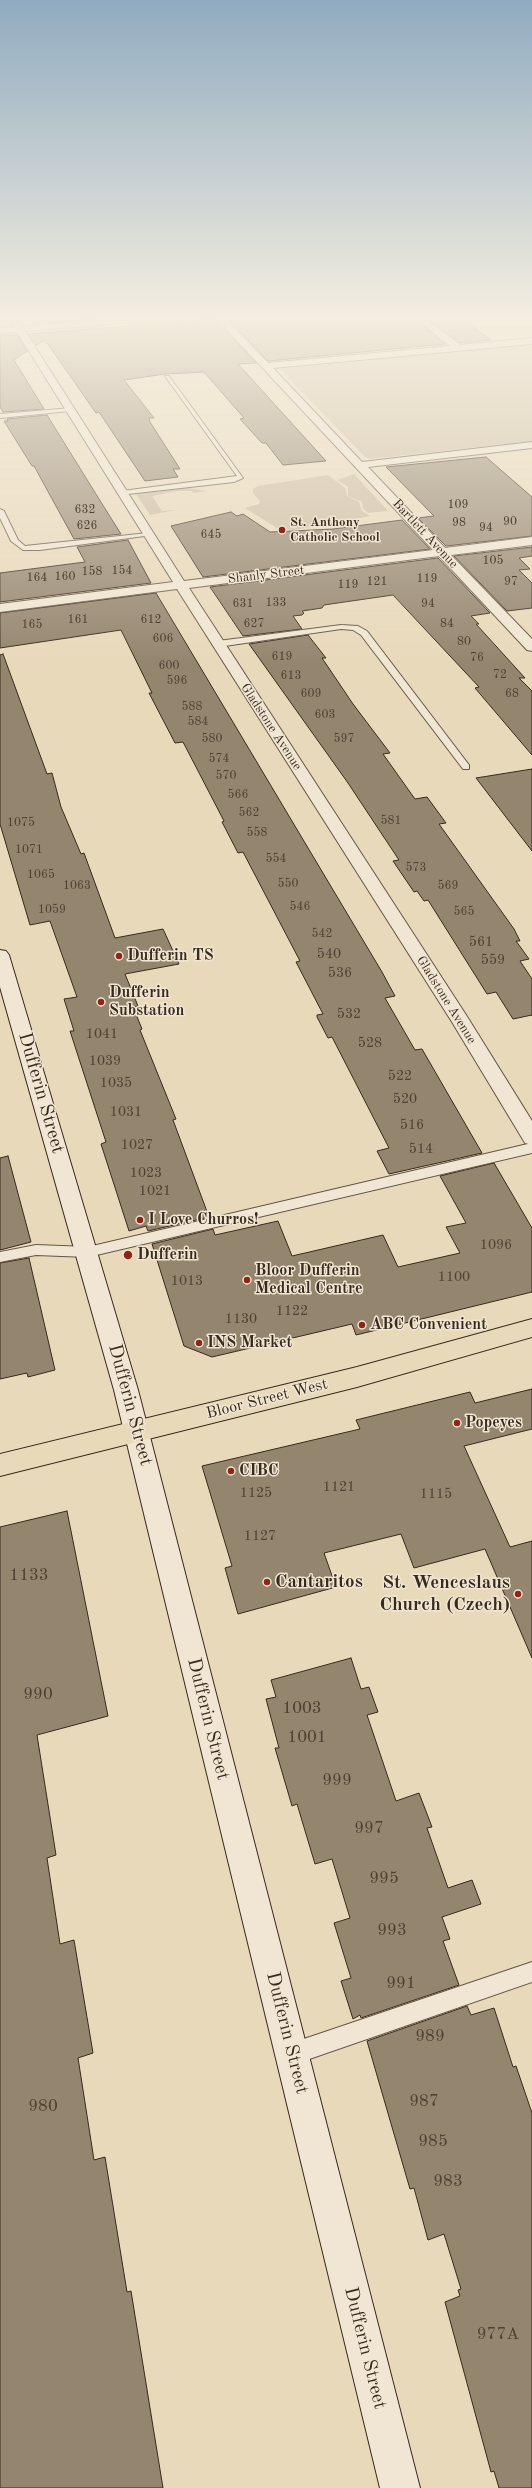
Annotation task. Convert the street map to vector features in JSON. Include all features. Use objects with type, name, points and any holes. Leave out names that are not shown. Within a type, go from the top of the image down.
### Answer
[{"type":"main road","name":"Bloor Street West","points":[[0,1465],[356,1377],[532,1328]]},
{"type":"street","name":"Gladstone Avenue","points":[[84,432],[148,535],[448,1003],[532,1138]]},
{"type":"street","name":"Bartlett Avenue","points":[[329,432],[532,647]]},
{"type":"street","points":[[360,465],[532,446]]},
{"type":"street","name":"Shanly Street","points":[[0,608],[532,541]]},
{"type":"street","name":"Dufferin Street","points":[[0,955],[88,1252],[137,1431],[400,2488]]},
{"type":"lane","points":[[122,493],[234,480],[241,477],[208,432]]},
{"type":"lane","points":[[0,511],[14,542],[23,548],[40,548],[148,535]]},
{"type":"lane","points":[[218,644],[341,627],[355,628],[364,634],[466,767]]},
{"type":"lane","points":[[0,1257],[36,1250],[88,1252],[532,1148]]},
{"type":"lane","points":[[292,2054],[532,1972]]},
{"type":"shaded area","points":[[341,432],[532,432],[532,441],[370,459],[365,457]]},
{"type":"shaded area","points":[[354,474],[388,511],[368,513],[363,508],[362,502],[348,496],[348,487],[337,480]]},
{"type":"shaded area","points":[[328,475],[345,488],[347,496],[359,502],[362,511],[370,516],[294,530],[277,528],[245,508],[259,504],[260,501],[253,493],[253,489],[258,486]]},
{"type":"shaded area","points":[[188,488],[207,491],[193,493],[192,491],[178,491],[152,496],[162,511],[176,510],[150,515],[136,494]]},
{"type":"building","points":[[11,432],[58,432],[121,534],[74,539],[34,466],[32,466]]},
{"type":"building","points":[[112,432],[156,432],[180,469],[173,469],[178,477],[145,481]]},
{"type":"building","points":[[252,432],[300,432],[326,461],[283,465],[266,443],[262,443]]},
{"type":"building","points":[[486,457],[532,497],[532,536],[446,546],[418,518],[434,516],[386,467]]},
{"type":"building","points":[[231,512],[237,516],[243,514],[270,532],[333,529],[402,520],[430,549],[203,577],[171,526]]},
{"type":"building","points":[[128,540],[151,583],[0,602],[0,573],[85,562],[77,547]]},
{"type":"building","points":[[532,547],[532,556],[519,558],[530,569],[519,570],[532,583],[532,608],[507,611],[454,556]]},
{"type":"building","points":[[438,558],[490,613],[471,616],[479,624],[476,624],[525,678],[519,678],[532,691],[532,755],[475,688],[479,687],[393,595],[324,605],[322,608],[302,611],[304,613],[302,615],[293,616],[302,629],[243,636],[210,587]]},
{"type":"building","points":[[156,593],[382,972],[395,996],[385,998],[415,1050],[422,1049],[482,1153],[389,1174],[377,1151],[389,1148],[332,1037],[328,1038],[317,1017],[317,1015],[323,1014],[296,962],[300,961],[243,852],[238,853],[222,822],[224,821],[183,742],[175,743],[149,693],[152,693],[121,630],[0,648],[0,613]]},
{"type":"building","points":[[308,635],[326,658],[322,658],[353,704],[390,753],[383,754],[415,799],[427,797],[446,823],[439,824],[514,929],[520,941],[516,941],[529,959],[520,961],[532,979],[532,1015],[513,1019],[496,992],[487,994],[428,900],[424,901],[417,891],[414,892],[393,861],[399,860],[348,783],[249,644]]},
{"type":"building","points":[[3,654],[47,774],[52,773],[61,807],[81,854],[84,853],[115,938],[163,929],[179,964],[125,974],[138,1006],[133,1007],[142,1029],[140,1030],[176,1119],[173,1120],[209,1217],[148,1231],[146,1226],[129,1231],[101,1144],[106,1142],[70,1031],[74,1031],[64,999],[77,997],[50,921],[30,925],[0,824],[0,655]]},
{"type":"building","points":[[532,769],[532,851],[476,778]]},
{"type":"building","points":[[8,1156],[31,1242],[0,1250],[0,1158]]},
{"type":"building","points":[[494,1163],[532,1228],[532,1292],[356,1335],[352,1324],[212,1357],[184,1346],[152,1244],[213,1229],[215,1235],[278,1221],[292,1256],[383,1235],[398,1267],[460,1253],[446,1227],[466,1223],[440,1176]]},
{"type":"building","points":[[29,1258],[55,1370],[28,1377],[27,1373],[0,1379],[0,1263]]},
{"type":"building","points":[[532,1389],[532,1429],[464,1446],[510,1547],[532,1541],[532,1658],[485,1549],[414,1568],[401,1534],[324,1553],[336,1587],[238,1614],[225,1568],[232,1566],[202,1466],[360,1429],[356,1420],[470,1392],[475,1403]]},
{"type":"building","points":[[67,1511],[108,1716],[37,1735],[56,1855],[47,1858],[60,1944],[74,1940],[93,2053],[78,2058],[94,2160],[105,2157],[127,2292],[131,2291],[163,2488],[0,2488],[0,1527]]},
{"type":"building","points":[[351,1658],[361,1689],[369,1687],[378,1712],[367,1715],[396,1801],[419,1793],[432,1827],[427,1828],[448,1888],[472,1880],[481,1904],[442,1917],[450,1939],[443,1941],[459,1985],[361,2018],[360,2015],[353,2019],[341,1981],[351,1978],[334,1923],[350,1918],[332,1859],[315,1864],[297,1804],[292,1806],[275,1748],[279,1748],[266,1699],[276,1697],[271,1680]]},
{"type":"building","points":[[467,2006],[471,2015],[494,2008],[513,2067],[516,2066],[532,2113],[532,2488],[499,2488],[494,2471],[491,2472],[445,2302],[460,2296],[458,2290],[461,2289],[444,2234],[428,2240],[414,2188],[410,2189],[367,2041]]},
{"type":"place","name":"St. Anthony Catholic School","points":[[282,530]]},
{"type":"place","name":"Dufferin TS","points":[[119,956]]},
{"type":"place","name":"Dufferin Substation","points":[[101,1002]]},
{"type":"place","name":"I Love Churros!","points":[[140,1220]]},
{"type":"place","name":"Dufferin","points":[[128,1255]]},
{"type":"place","name":"Bloor Dufferin Medical Centre","points":[[247,1280]]},
{"type":"place","name":"ABC Convenient","points":[[362,1325]]},
{"type":"place","name":"INS Market","points":[[199,1343]]},
{"type":"place","name":"Popeyes","points":[[457,1423]]},
{"type":"place","name":"CIBC","points":[[231,1471]]},
{"type":"place","name":"Cantaritos","points":[[267,1582]]},
{"type":"place","name":"St. Wenceslaus Church (Czech)","points":[[518,1594]]}]
